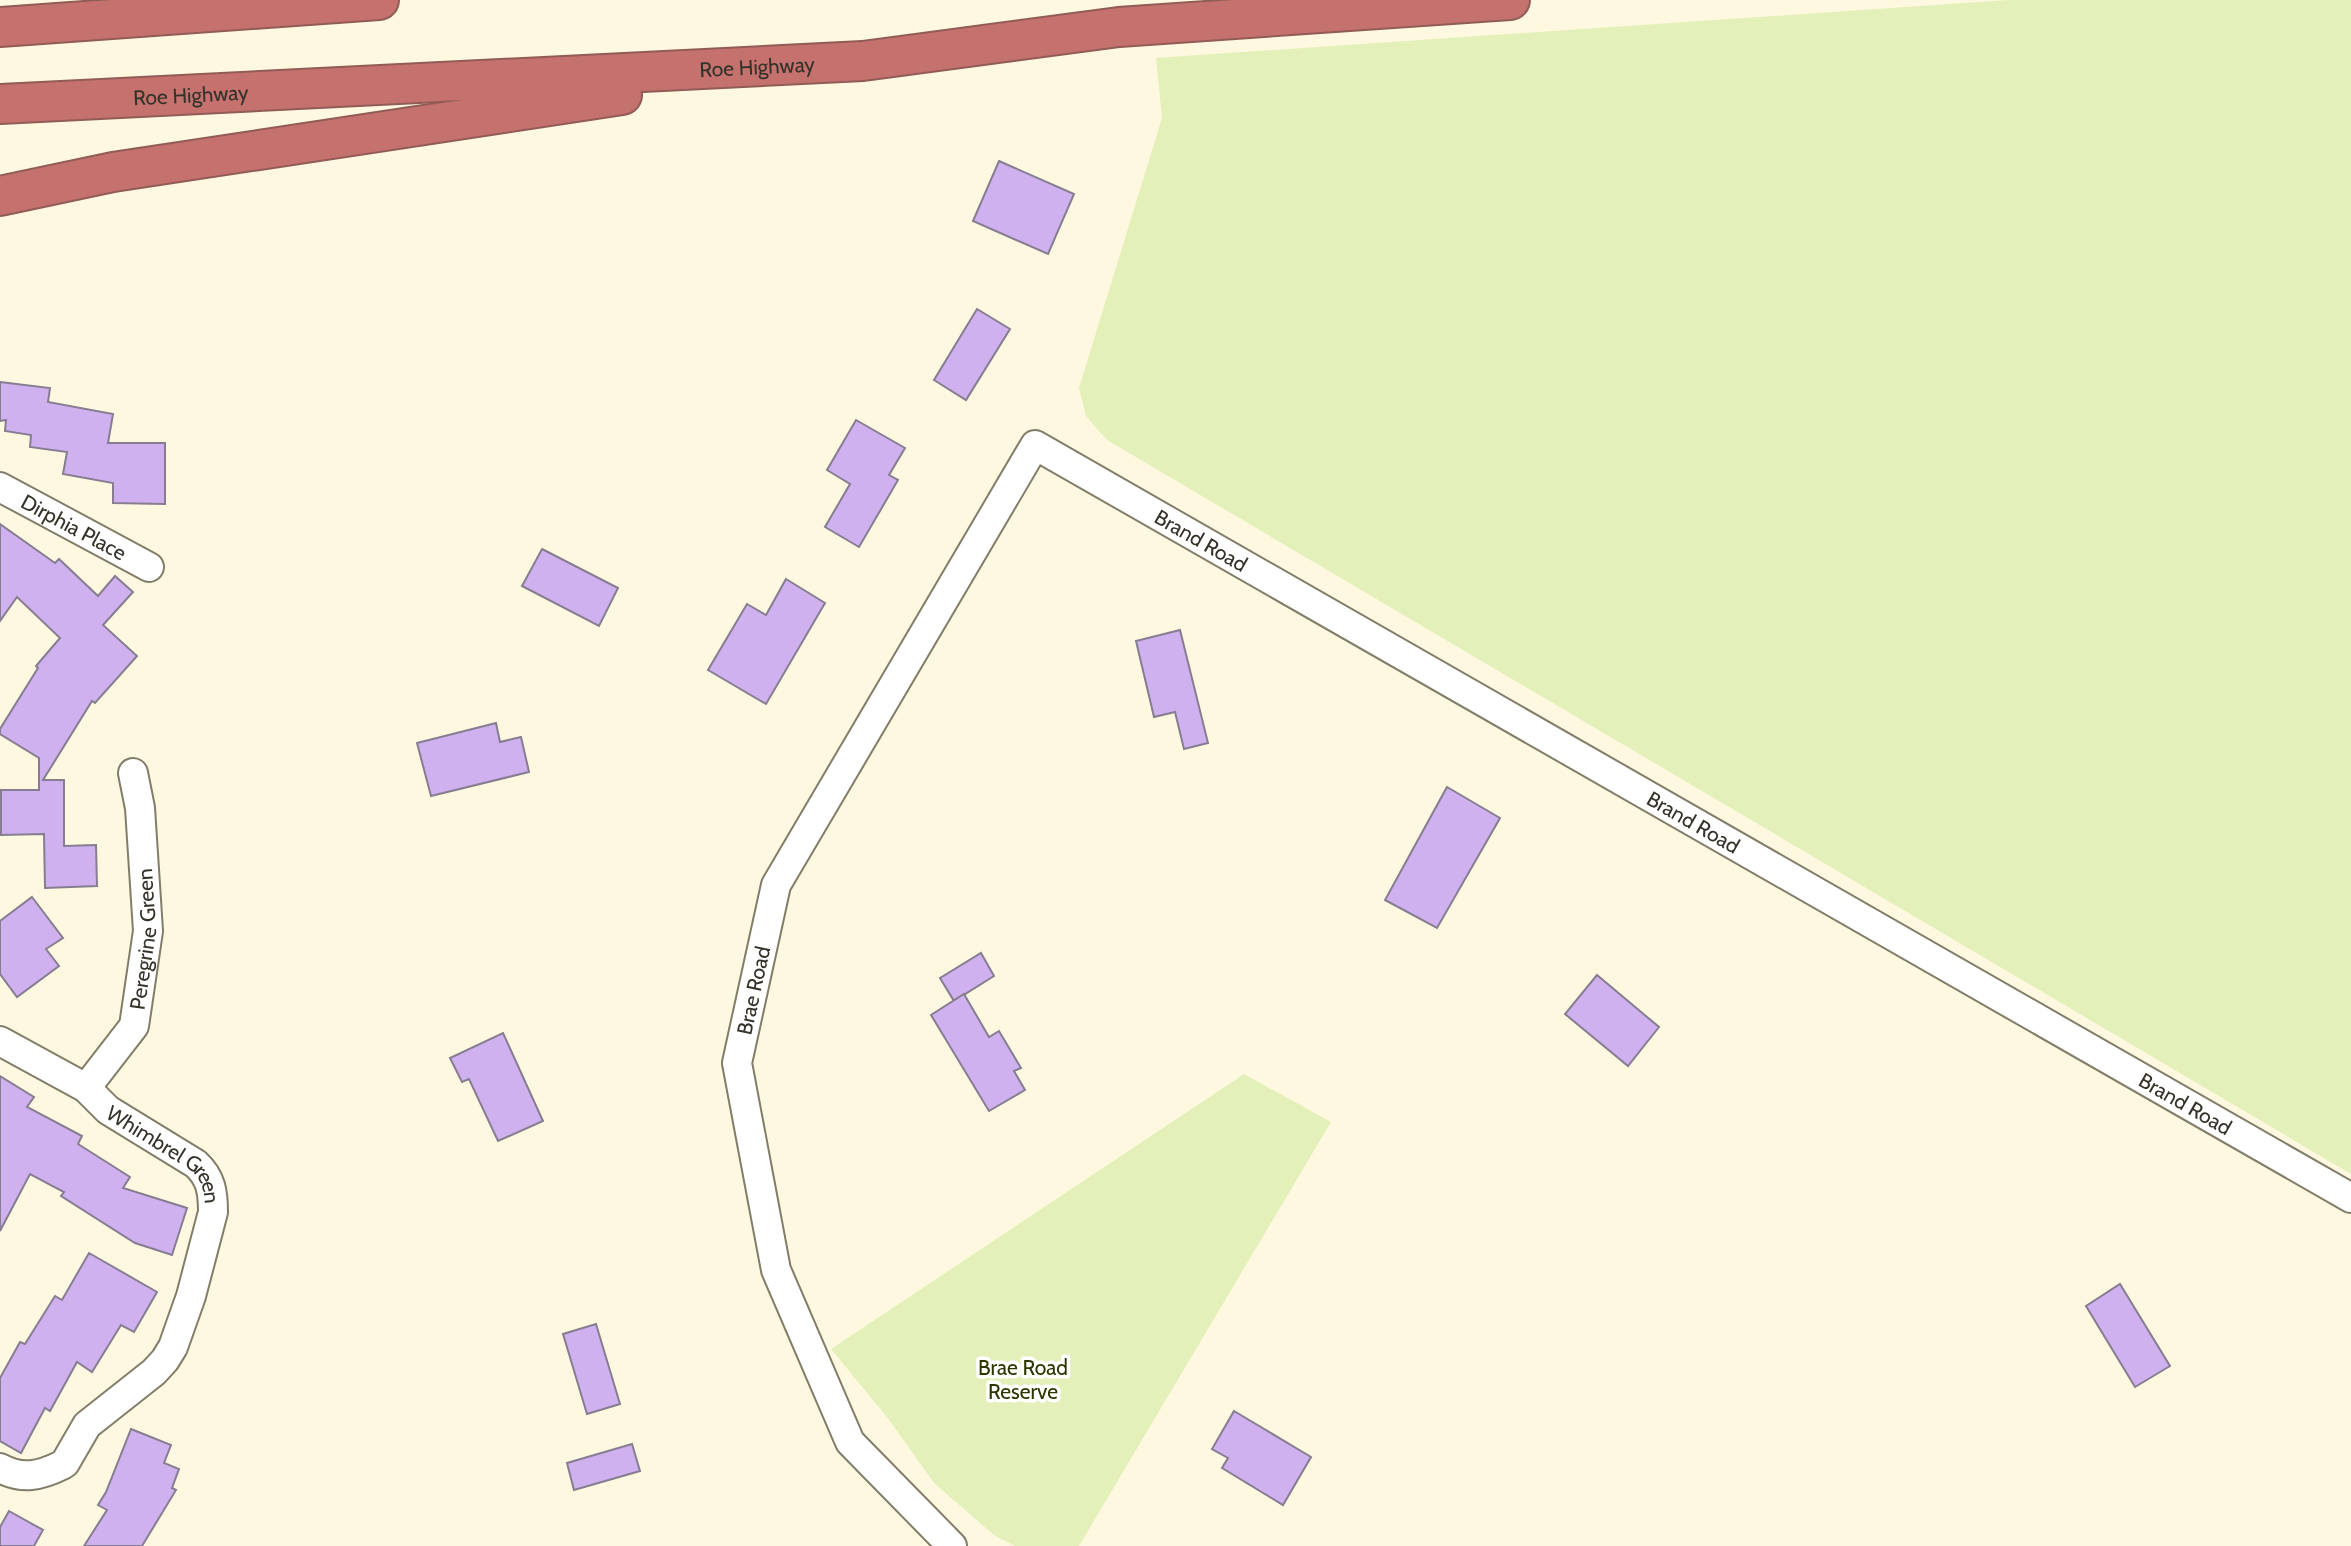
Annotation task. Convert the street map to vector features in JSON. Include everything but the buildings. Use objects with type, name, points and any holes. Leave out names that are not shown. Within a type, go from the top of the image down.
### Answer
[{"type":"highway","points":[[0,27],[379,0]]},
{"type":"highway","name":"Roe Highway","points":[[0,104],[863,61],[1119,27],[1510,0]]},
{"type":"highway","points":[[0,196],[113,172],[544,106],[863,61]]},
{"type":"street","name":"Brand Road","points":[[1035,445],[2351,1198]]},
{"type":"street","name":"Brae Road","points":[[951,1546],[850,1442],[776,1270],[737,1063],[776,885],[1035,445]]},
{"type":"street","name":"Dirphia Place","points":[[0,487],[149,567]]},
{"type":"street","name":"Peregrine Green","points":[[86,1088],[134,1027],[148,931],[140,808],[133,773]]},
{"type":"street","name":"Whimbrel Green","points":[[0,1041],[86,1088],[108,1110],[196,1164],[205,1172],[211,1184],[213,1212],[191,1296],[173,1347],[165,1360],[154,1372],[87,1425],[62,1465],[27,1476],[14,1476],[0,1468]]},
{"type":"green space","points":[[2008,0],[2351,0],[2351,1174],[1107,440],[1086,416],[1079,388],[1162,118],[1156,58]]},
{"type":"green space","name":"Brae Road Reserve","points":[[1244,1074],[1331,1122],[1079,1546],[1015,1546],[995,1536],[934,1483],[887,1417],[831,1349]]}]
